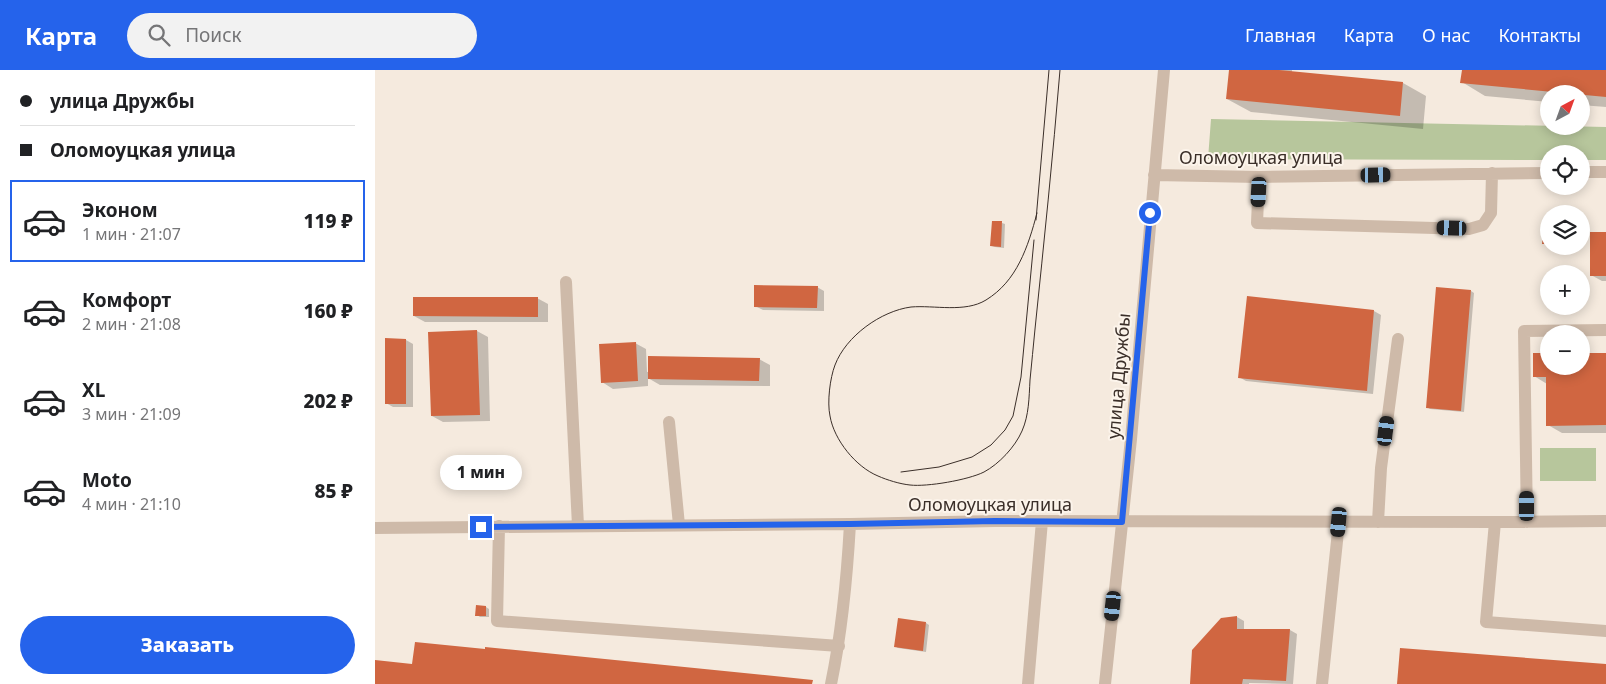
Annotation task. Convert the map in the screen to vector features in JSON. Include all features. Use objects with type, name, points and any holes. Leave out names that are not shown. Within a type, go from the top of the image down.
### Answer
[{"type":"street","name":"улица Дружбы","points":[[1105,684],[1164,70]]},
{"type":"street","points":[[1259,177],[1257,223],[1469,229],[1483,225],[1491,213],[1492,172]]},
{"type":"street","name":"Оломоуцкая улица","points":[[1153,175],[1259,177],[1540,172]]},
{"type":"street","points":[[1590,172],[1606,172]]},
{"type":"street","points":[[566,282],[578,526]]},
{"type":"street","points":[[1527,522],[1524,331],[1606,330]]},
{"type":"street","points":[[1378,522],[1381,468],[1398,339]]},
{"type":"street","points":[[669,422],[679,525]]},
{"type":"street","name":"Оломоуцкая улица","points":[[375,528],[1042,522],[1606,521]]},
{"type":"street","points":[[1028,684],[1042,522]]},
{"type":"street","points":[[1322,684],[1339,522]]},
{"type":"street","points":[[1495,522],[1486,622],[1606,631]]},
{"type":"street","points":[[831,684],[839,646],[846,590],[850,524]]},
{"type":"street","points":[[499,526],[497,621],[839,646]]},
{"type":"green space","points":[[1211,119],[1540,126],[1540,135],[1590,135],[1590,127],[1606,127],[1606,160],[1590,160],[1590,145],[1540,145],[1540,160],[1208,159]]},
{"type":"green space","points":[[1540,448],[1596,448],[1596,481],[1540,481]]},
{"type":"building","points":[[1229,70],[1279,70],[1403,82],[1400,116],[1226,99]]},
{"type":"building","points":[[1462,70],[1606,70],[1606,97],[1590,95],[1590,85],[1540,85],[1540,91],[1460,83]]},
{"type":"building","points":[[992,221],[1002,221],[1001,247],[990,246]]},
{"type":"building","points":[[1590,232],[1606,232],[1606,276],[1590,276]]},
{"type":"building","points":[[754,285],[818,286],[817,308],[754,307]]},
{"type":"building","points":[[1436,287],[1471,290],[1461,411],[1426,408]]},
{"type":"building","points":[[1247,296],[1374,310],[1367,391],[1238,378]]},
{"type":"building","points":[[413,297],[538,297],[538,317],[413,316]]},
{"type":"building","points":[[477,330],[480,415],[431,416],[428,332]]},
{"type":"building","points":[[385,338],[406,339],[406,404],[385,404]]},
{"type":"building","points":[[636,342],[638,381],[601,383],[599,344]]},
{"type":"building","points":[[1533,353],[1540,353],[1540,375],[1590,375],[1590,353],[1606,353],[1606,425],[1546,426],[1546,377],[1533,377]]},
{"type":"building","points":[[648,356],[760,358],[759,381],[648,379]]},
{"type":"building","points":[[476,605],[486,606],[486,616],[475,616]]},
{"type":"building","points":[[1237,616],[1237,629],[1290,629],[1286,681],[1243,679],[1242,684],[1190,684],[1192,650],[1221,618]]},
{"type":"building","points":[[898,618],[926,622],[923,651],[894,647]]},
{"type":"building","points":[[415,642],[485,649],[485,647],[813,680],[812,684],[375,684],[375,660],[412,664]]},
{"type":"building","points":[[1400,648],[1606,664],[1606,684],[1397,684]]},
{"type":"tram line","points":[[1036,220],[1049,70]]},
{"type":"tram line","points":[[1037,213],[1030,238],[1020,262],[1006,283],[986,300],[969,306],[949,308],[911,307],[900,309],[877,319],[866,327],[847,344],[840,354],[830,383],[829,404],[832,425],[847,452],[870,472],[889,480],[910,485],[937,484],[968,478],[990,469],[1001,460],[1011,449],[1022,431],[1028,406],[1060,70]]},
{"type":"tram line","points":[[901,472],[939,467],[972,457],[991,445],[1005,430],[1013,416],[1021,377],[1034,240]]},
{"type":"route","points":[[481,527],[995,521],[1122,522],[1150,213]]}]
